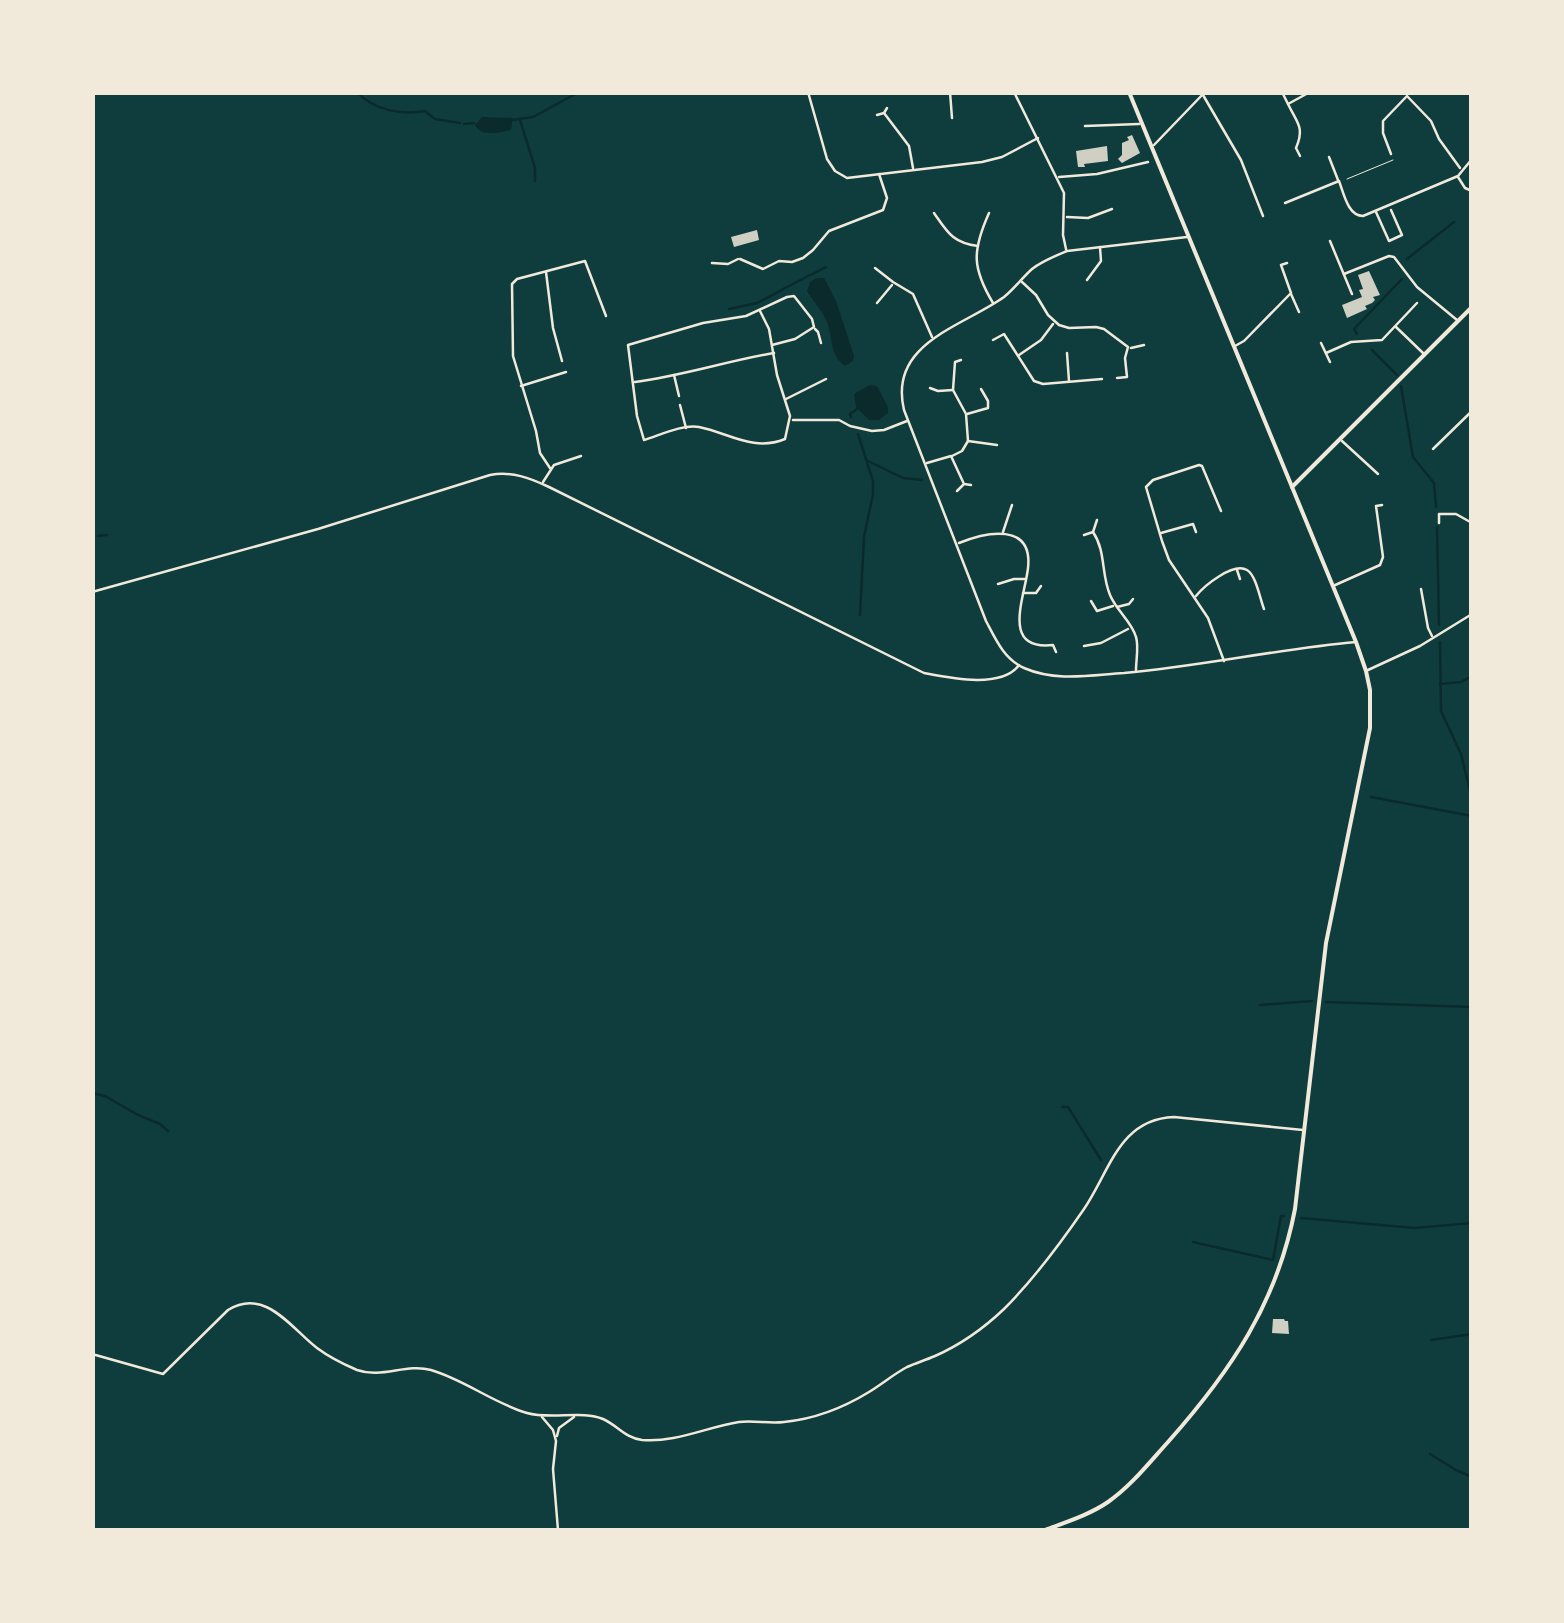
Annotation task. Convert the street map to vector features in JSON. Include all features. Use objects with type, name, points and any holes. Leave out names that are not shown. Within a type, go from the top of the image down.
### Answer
[{"type":"street","points":[[808,92],[825,155],[832,168],[847,178],[992,160],[1038,138]]},
{"type":"street","points":[[950,92],[952,118]]},
{"type":"street","points":[[1014,92],[1064,193],[1066,251]]},
{"type":"street","points":[[1045,1530],[1093,1511],[1126,1488],[1199,1407],[1241,1349],[1271,1293],[1288,1244],[1299,1186],[1326,943],[1370,734],[1371,703],[1356,642],[1129,92]]},
{"type":"street","points":[[1282,92],[1300,130],[1296,148],[1300,156]]},
{"type":"street","points":[[1288,104],[1310,92]]},
{"type":"street","points":[[1152,147],[1204,94],[1241,160],[1263,216]]},
{"type":"street","points":[[1392,154],[1381,126],[1408,94],[1431,121],[1461,169]]},
{"type":"street","points":[[877,116],[887,108]]},
{"type":"street","points":[[884,114],[909,146],[913,170]]},
{"type":"street","points":[[1085,126],[1142,124]]},
{"type":"street","points":[[1329,157],[1356,216],[1458,176],[1472,159]]},
{"type":"street","points":[[1057,177],[1097,174],[1148,162]]},
{"type":"street","points":[[712,263],[728,264],[740,258],[763,268],[802,258],[829,232],[882,210],[887,198],[879,174]]},
{"type":"street","points":[[1458,176],[1465,188],[1472,191]]},
{"type":"street","points":[[1285,203],[1339,182]]},
{"type":"street","points":[[1065,217],[1088,218],[1112,209]]},
{"type":"street","points":[[1376,210],[1389,241],[1402,235],[1392,210]]},
{"type":"street","points":[[934,213],[958,242],[978,246]]},
{"type":"street","points":[[989,213],[978,246],[978,275],[993,304]]},
{"type":"street","points":[[941,223],[946,219]]},
{"type":"street","points":[[1189,236],[1066,251],[1038,264],[1008,294],[933,338],[908,366],[900,385],[908,420],[986,621],[1001,651],[1019,666],[1052,676],[1136,672],[1356,642]]},
{"type":"street","points":[[1330,242],[1352,294]]},
{"type":"street","points":[[1087,280],[1100,265],[1100,247]]},
{"type":"street","points":[[1394,251],[1394,257],[1417,286],[1458,320]]},
{"type":"street","points":[[1344,274],[1394,257]]},
{"type":"street","points":[[550,468],[540,453],[512,349],[512,284],[585,261],[606,316]]},
{"type":"street","points":[[1287,262],[1281,265],[1298,312]]},
{"type":"street","points":[[875,268],[912,294],[933,338]]},
{"type":"street","points":[[545,271],[562,361]]},
{"type":"street","points":[[1020,281],[1055,322],[1069,328],[1096,327],[1128,347],[1144,346]]},
{"type":"street","points":[[877,303],[893,283]]},
{"type":"street","points":[[1234,346],[1244,342],[1291,292]]},
{"type":"street","points":[[760,311],[770,329],[791,420],[785,439],[741,441],[700,427],[644,440],[628,345],[760,311],[794,296],[812,319],[821,344]]},
{"type":"street","points":[[1326,352],[1351,342],[1382,340],[1417,303]]},
{"type":"street","points":[[1292,487],[1472,307]]},
{"type":"street","points":[[1017,356],[1041,340],[1055,322]]},
{"type":"street","points":[[1395,326],[1425,354]]},
{"type":"street","points":[[1000,327],[1034,381],[1043,384],[1102,379]]},
{"type":"street","points":[[772,345],[788,342],[814,328]]},
{"type":"street","points":[[993,340],[1004,334]]},
{"type":"street","points":[[1321,343],[1330,362]]},
{"type":"street","points":[[1117,378],[1129,377],[1125,358],[1128,347]]},
{"type":"street","points":[[1067,352],[1069,382]]},
{"type":"street","points":[[634,382],[774,353]]},
{"type":"street","points":[[925,464],[962,451],[968,441],[966,414],[953,390],[955,362],[960,360]]},
{"type":"street","points":[[521,386],[566,372]]},
{"type":"street","points":[[674,374],[679,396]]},
{"type":"street","points":[[785,400],[826,379]]},
{"type":"street","points":[[930,388],[953,390]]},
{"type":"street","points":[[966,414],[988,408],[981,388]]},
{"type":"street","points":[[680,406],[686,428]]},
{"type":"street","points":[[1433,448],[1472,411]]},
{"type":"street","points":[[791,420],[839,420],[872,431],[908,420]]},
{"type":"street","points":[[1340,440],[1378,474]]},
{"type":"street","points":[[968,441],[997,445]]},
{"type":"street","points":[[542,484],[550,468],[582,456]]},
{"type":"street","points":[[951,456],[964,484]]},
{"type":"street","points":[[1222,511],[1202,466],[1153,480],[1146,487],[1169,560],[1208,618],[1224,661]]},
{"type":"street","points":[[92,592],[318,529],[490,475],[516,474],[924,673],[1000,679],[1019,666]]},
{"type":"street","points":[[956,491],[964,484],[971,485]]},
{"type":"street","points":[[1002,532],[1012,505]]},
{"type":"street","points":[[1370,507],[1382,505]]},
{"type":"street","points":[[1333,586],[1383,562],[1376,506]]},
{"type":"street","points":[[1439,523],[1439,514],[1456,514],[1472,523]]},
{"type":"street","points":[[1097,520],[1094,532],[1102,551],[1106,584],[1115,606],[1137,638],[1136,672]]},
{"type":"street","points":[[1160,533],[1194,524],[1196,532]]},
{"type":"street","points":[[956,544],[980,534],[1002,532],[1019,540],[1028,563],[1018,618],[1024,635],[1034,644],[1053,645]]},
{"type":"street","points":[[1084,535],[1094,532]]},
{"type":"street","points":[[1195,597],[1213,580],[1236,569],[1246,570],[1252,574],[1264,609]]},
{"type":"street","points":[[1236,569],[1240,579]]},
{"type":"street","points":[[998,584],[1026,579]]},
{"type":"street","points":[[1023,593],[1040,592],[1041,586]]},
{"type":"street","points":[[1421,589],[1428,628],[1434,638]]},
{"type":"street","points":[[1091,601],[1097,611],[1129,604],[1134,599]]},
{"type":"street","points":[[1366,671],[1434,638],[1472,614]]},
{"type":"street","points":[[1084,646],[1100,643],[1130,628]]},
{"type":"street","points":[[1102,632],[1107,638]]},
{"type":"street","points":[[1052,638],[1056,652]]},
{"type":"street","points":[[92,1354],[163,1374],[228,1310],[255,1304],[280,1314],[318,1349],[354,1369],[379,1373],[421,1367],[449,1376],[506,1406],[540,1416],[602,1418],[624,1434],[641,1440],[690,1434],[738,1422],[801,1420],[835,1410],[989,1323],[1050,1256],[1086,1205],[1115,1152],[1146,1122],[1174,1117],[1304,1130]]},
{"type":"street","points":[[540,1416],[553,1430],[556,1441]]},
{"type":"street","points":[[558,1530],[553,1469],[556,1441],[559,1428],[575,1416]]},
{"type":"path","points":[[1339,182],[1392,160]]},
{"type":"water","points":[[482,117],[513,118],[511,130],[482,132],[475,125]]},
{"type":"water","points":[[816,278],[824,278],[836,301],[854,356],[845,366],[834,350],[824,316],[807,291]]},
{"type":"water","points":[[870,385],[877,386],[888,407],[888,413],[879,420],[869,420],[856,407],[854,394]]},
{"type":"building","points":[[1132,135],[1140,153],[1122,163],[1118,159],[1122,143]]},
{"type":"building","points":[[1107,146],[1108,161],[1078,167],[1076,151]]},
{"type":"building","points":[[757,230],[759,240],[734,247],[731,237]]},
{"type":"building","points":[[1369,271],[1380,295],[1373,297],[1375,300],[1365,306],[1367,309],[1347,318],[1342,305],[1362,297],[1358,275]]},
{"type":"building","points":[[1273,1319],[1288,1321],[1289,1334],[1272,1333]]},
{"type":"waterway","points":[[357,92],[372,104],[389,110],[425,111],[435,119],[460,123]]},
{"type":"waterway","points":[[512,120],[533,117],[579,92]]},
{"type":"waterway","points":[[520,120],[535,168],[535,181]]},
{"type":"waterway","points":[[464,124],[474,123]]},
{"type":"waterway","points":[[1407,259],[1454,222]]},
{"type":"waterway","points":[[783,289],[826,267]]},
{"type":"waterway","points":[[1357,334],[1354,329],[1402,279]]},
{"type":"waterway","points":[[729,309],[757,303],[782,290]]},
{"type":"waterway","points":[[1372,350],[1397,375]]},
{"type":"waterway","points":[[1401,386],[1413,457],[1434,483],[1436,507]]},
{"type":"waterway","points":[[851,417],[857,409]]},
{"type":"waterway","points":[[858,434],[873,481],[864,537],[860,615]]},
{"type":"waterway","points":[[868,461],[903,478],[922,480]]},
{"type":"waterway","points":[[1437,527],[1439,625]]},
{"type":"waterway","points":[[98,536],[107,535]]},
{"type":"waterway","points":[[1440,642],[1441,711],[1461,754],[1472,799]]},
{"type":"waterway","points":[[1440,684],[1461,682],[1472,676]]},
{"type":"waterway","points":[[1371,797],[1472,816]]},
{"type":"waterway","points":[[1260,1005],[1312,1001]]},
{"type":"waterway","points":[[1326,1002],[1472,1007]]},
{"type":"waterway","points":[[92,1093],[105,1096],[168,1131]]},
{"type":"waterway","points":[[1062,1107],[1068,1107],[1101,1160]]},
{"type":"waterway","points":[[1193,1242],[1273,1260],[1284,1216]]},
{"type":"waterway","points":[[1301,1218],[1415,1228],[1472,1223]]},
{"type":"waterway","points":[[1431,1340],[1472,1334]]},
{"type":"waterway","points":[[1430,1454],[1472,1477]]}]
